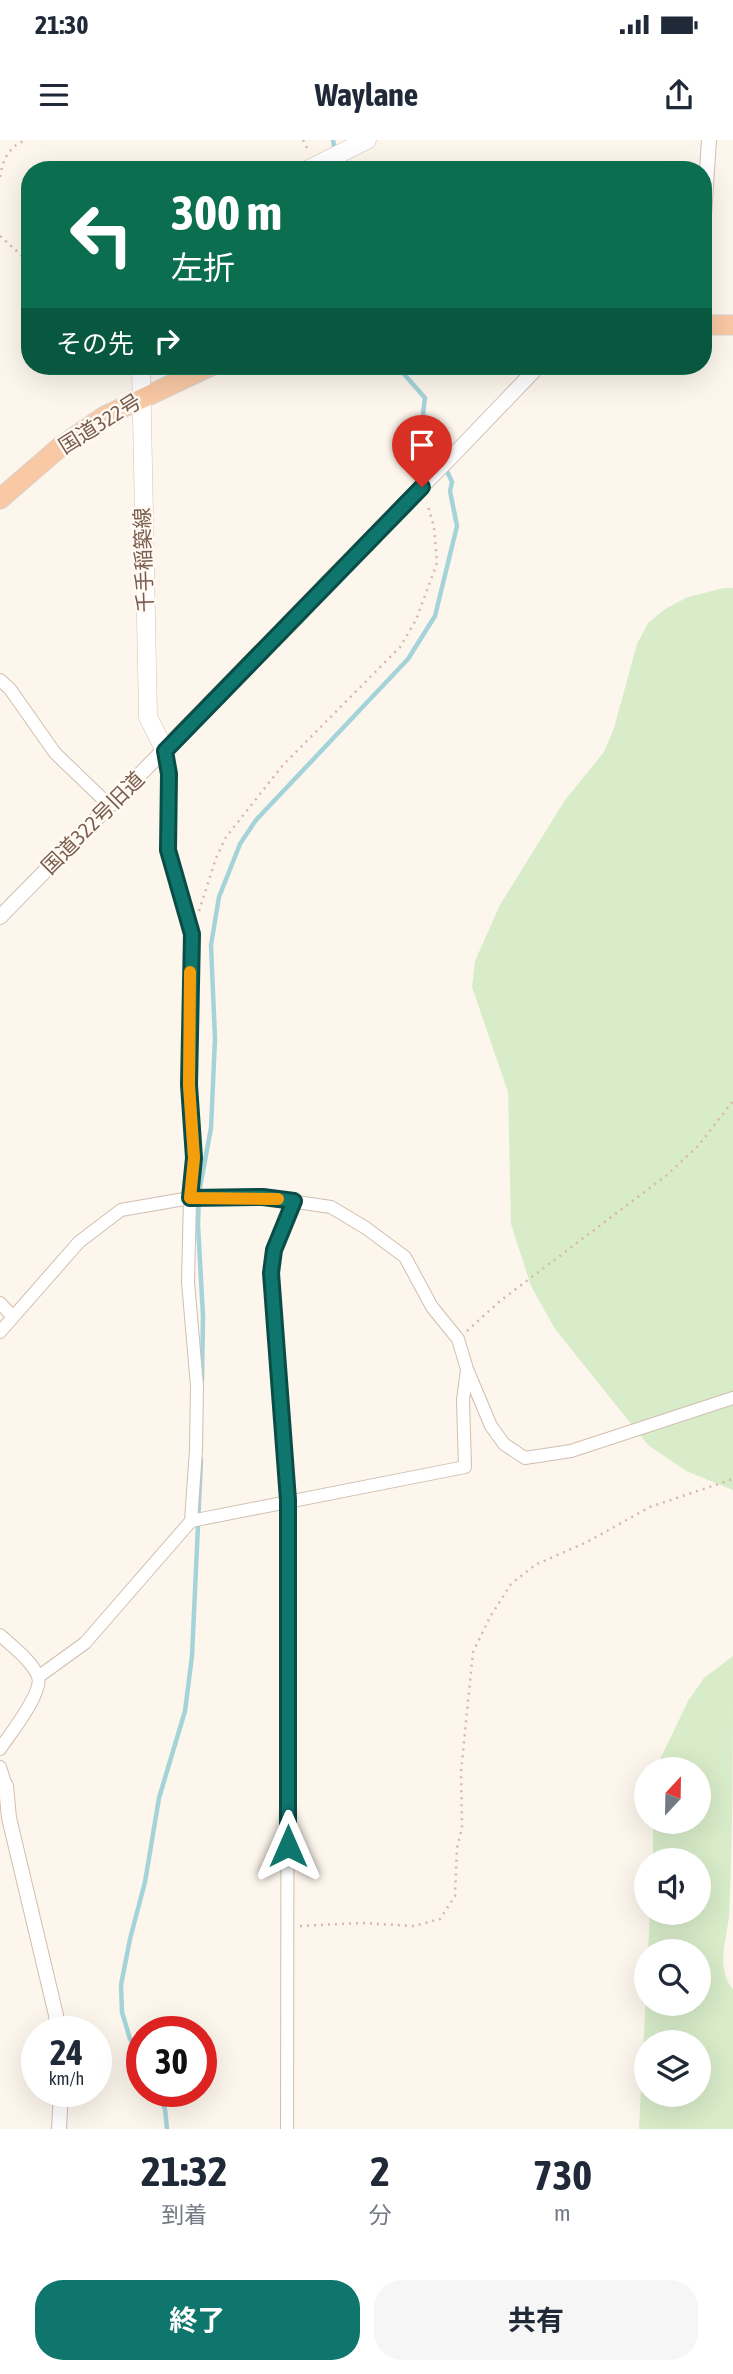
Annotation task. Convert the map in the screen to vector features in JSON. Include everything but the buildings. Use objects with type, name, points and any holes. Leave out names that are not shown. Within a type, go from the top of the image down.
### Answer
[{"type":"highway","points":[[712,325],[733,325]]},
{"type":"highway","name":"国道322号","points":[[3,496],[60,447],[105,416],[191,375]]},
{"type":"main road","points":[[325,161],[367,140]]},
{"type":"main road","name":"千手稲築線","points":[[141,375],[148,717],[165,751]]},
{"type":"street","points":[[708,161],[709,140]]},
{"type":"street","name":"国道322号旧道","points":[[0,917],[530,375]]},
{"type":"street","points":[[0,680],[10,689],[55,753],[109,805]]},
{"type":"street","points":[[165,751],[169,774],[168,850],[192,934],[189,1085],[194,1158],[188,1282],[197,1386],[191,1521]]},
{"type":"street","points":[[0,1332],[79,1242],[103,1221],[121,1210],[190,1198],[263,1197],[331,1207],[366,1228],[405,1257],[432,1307],[458,1339],[467,1369],[491,1426],[504,1444],[525,1458],[571,1451],[733,1398]]},
{"type":"street","points":[[286,2129],[289,1926],[288,1500],[271,1273],[274,1250],[294,1201]]},
{"type":"street","points":[[0,1303],[12,1316]]},
{"type":"street","points":[[38,1677],[85,1643],[191,1521],[465,1467],[463,1399],[467,1369]]},
{"type":"street","points":[[0,1635],[22,1655],[38,1677],[39,1689],[0,1749]]},
{"type":"street","points":[[0,1767],[6,1786],[9,1818],[56,2016]]},
{"type":"street","points":[[59,2129],[60,2107]]},
{"type":"path","points":[[0,177],[8,152],[25,140]]},
{"type":"path","points":[[0,236],[21,255]]},
{"type":"path","points":[[192,934],[216,858],[226,837],[283,765],[400,648],[416,620],[437,563],[434,527],[419,490]]},
{"type":"path","points":[[458,1339],[500,1301],[667,1175],[698,1146],[733,1101]]},
{"type":"path","points":[[289,1926],[361,1923],[414,1926],[440,1919],[455,1896],[457,1848],[462,1828],[461,1772],[473,1652],[490,1617],[511,1584],[536,1566],[587,1542],[650,1507],[733,1479]]},
{"type":"green space","points":[[733,588],[733,1490],[686,1471],[648,1445],[555,1329],[531,1286],[511,1224],[508,1092],[472,987],[475,961],[500,905],[565,800],[604,752],[614,728],[637,644],[648,623],[665,609],[688,597]]},
{"type":"green space","points":[[733,1656],[729,1917],[723,1964],[733,1989],[733,2129],[639,2129],[640,2107],[711,2107],[711,2030],[644,2030],[645,2016],[711,2016],[711,1939],[649,1939],[649,1925],[711,1925],[711,1848],[653,1848],[653,1834],[711,1834],[711,1757],[661,1757],[688,1701],[704,1678]]},
{"type":"waterway","points":[[333,140],[335,152]]},
{"type":"waterway","points":[[202,1381],[199,1193],[211,1128],[215,1039],[211,945],[219,897],[240,844],[256,820],[408,659],[435,616],[457,526],[450,491],[452,482],[423,414],[425,398],[405,375]]},
{"type":"waterway","points":[[126,2026],[122,2012],[121,1985],[145,1882],[159,1798],[185,1711],[192,1656],[201,1460]]},
{"type":"waterway","points":[[164,2107],[167,2129]]},
{"type":"slow traffic","points":[[190,972],[189,1085],[194,1158],[190,1198],[278,1199]]},
{"type":"route","points":[[288,1846],[288,1500],[271,1273],[274,1250],[294,1201],[263,1197],[190,1198],[194,1158],[189,1085],[192,934],[168,850],[169,774],[165,751],[422,487]]}]
